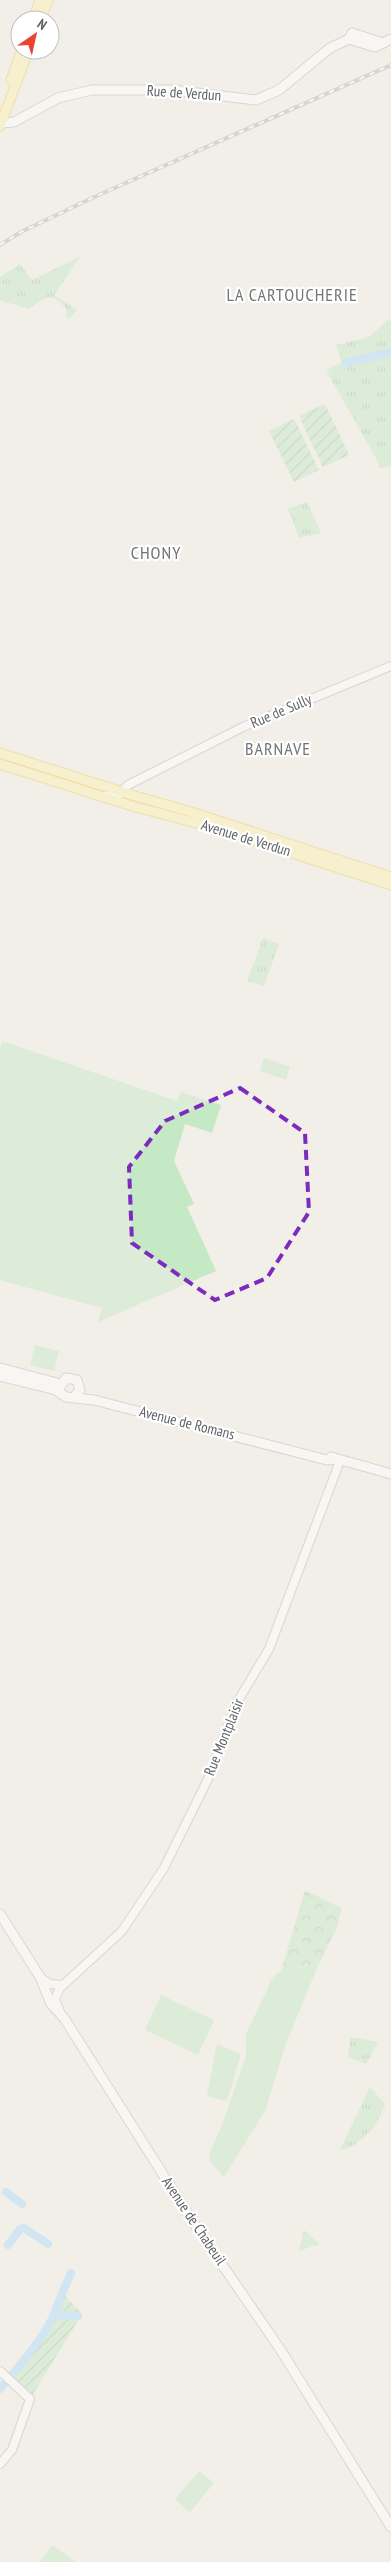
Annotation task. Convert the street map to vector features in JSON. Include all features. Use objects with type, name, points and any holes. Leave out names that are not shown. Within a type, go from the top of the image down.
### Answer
[{"type":"main road","name":"Rue de Verdun","points":[[0,124],[14,122],[58,98],[92,90],[172,90],[256,100],[279,90],[330,48],[350,36],[374,46],[387,41]]},
{"type":"main road","points":[[0,111],[18,60]]},
{"type":"main road","points":[[0,124],[25,60]]},
{"type":"main road","name":"Avenue de Verdun","points":[[0,753],[188,811],[391,878]]},
{"type":"main road","name":"Avenue de Verdun","points":[[0,764],[166,816],[211,827],[391,885]]},
{"type":"main road","points":[[0,1368],[61,1388],[66,1397],[77,1393],[79,1384],[72,1378],[66,1378],[61,1388]]},
{"type":"main road","points":[[0,1376],[61,1388]]},
{"type":"main road","name":"Avenue de Romans","points":[[77,1393],[94,1400],[280,1446],[319,1452],[338,1460],[391,1474]]},
{"type":"main road","name":"Avenue de Chabeuil","points":[[0,1914],[40,1977],[45,1994],[62,2015],[185,2209],[280,2349],[391,2526]]},
{"type":"street","name":"Rue de Sully","points":[[122,792],[128,786],[243,727],[391,666]]},
{"type":"street","name":"Avenue de Verdun","points":[[99,795],[114,796],[122,792]]},
{"type":"street","name":"Rue Montplaisir","points":[[62,1985],[122,1931],[164,1868],[209,1777],[236,1704],[269,1649],[338,1460]]},
{"type":"street","points":[[40,1977],[50,1984],[62,1985],[56,1994],[62,2015]]},
{"type":"street","points":[[0,2371],[30,2399],[12,2450],[0,2464]]},
{"type":"highlighted area","points":[[240,1088],[305,1133],[309,1212],[267,1278],[215,1300],[132,1243],[129,1167],[165,1121]]},
{"type":"green space","points":[[81,256],[54,295],[77,310],[69,319],[67,318],[66,308],[55,299],[47,298],[28,309],[0,300],[0,277],[20,264],[32,280]]},
{"type":"green space","points":[[388,320],[391,321],[391,466],[379,468],[378,462],[326,370],[342,362],[336,345],[369,337]]},
{"type":"green space","points":[[325,404],[349,455],[323,467],[299,416]]},
{"type":"green space","points":[[294,419],[319,470],[294,482],[269,431]]},
{"type":"green space","points":[[307,502],[321,533],[299,538],[288,509]]},
{"type":"green space","points":[[263,938],[279,944],[264,986],[247,981]]},
{"type":"green space","points":[[2,1041],[177,1101],[181,1092],[221,1105],[212,1133],[185,1124],[174,1161],[194,1204],[187,1207],[216,1271],[98,1322],[102,1308],[0,1280],[0,1049]]},
{"type":"green space","points":[[264,1058],[290,1067],[286,1080],[260,1071]]},
{"type":"green space","points":[[35,1345],[59,1351],[54,1371],[30,1365]]},
{"type":"green space","points":[[305,1890],[341,1908],[337,1928],[319,1963],[281,1971]]},
{"type":"green space","points":[[319,1963],[285,2046],[265,2111],[224,2177],[211,2163],[209,2154],[222,2125],[246,2056],[246,2034],[274,1976],[281,1971]]},
{"type":"green space","points":[[161,1995],[214,2020],[198,2055],[145,2030]]},
{"type":"green space","points":[[350,2037],[378,2042],[366,2064],[348,2057]]},
{"type":"green space","points":[[217,2044],[241,2054],[227,2101],[207,2096]]},
{"type":"green space","points":[[370,2087],[385,2104],[379,2119],[362,2139],[340,2150]]},
{"type":"green space","points":[[304,2230],[319,2244],[299,2251]]},
{"type":"green space","points":[[62,2292],[82,2314],[30,2399],[10,2381],[11,2376],[35,2346],[54,2314]]},
{"type":"green space","points":[[199,2471],[214,2483],[190,2512],[175,2499]]},
{"type":"green space","points":[[52,2545],[76,2562],[40,2562]]},
{"type":"waterway","points":[[346,363],[391,352]]},
{"type":"waterway","points":[[6,2192],[22,2204]]},
{"type":"waterway","points":[[8,2245],[20,2229],[24,2228],[48,2244]]},
{"type":"waterway","points":[[11,2376],[46,2330],[71,2273]]},
{"type":"waterway","points":[[54,2314],[78,2316]]},
{"type":"waterway","points":[[0,2389],[6,2382]]},
{"type":"railway","points":[[0,245],[21,232],[92,198],[391,65]]},
{"type":"district","name":"LA CARTOUCHERIE","points":[[292,295]]},
{"type":"district","name":"CHONY","points":[[156,553]]},
{"type":"district","name":"BARNAVE","points":[[278,749]]}]
